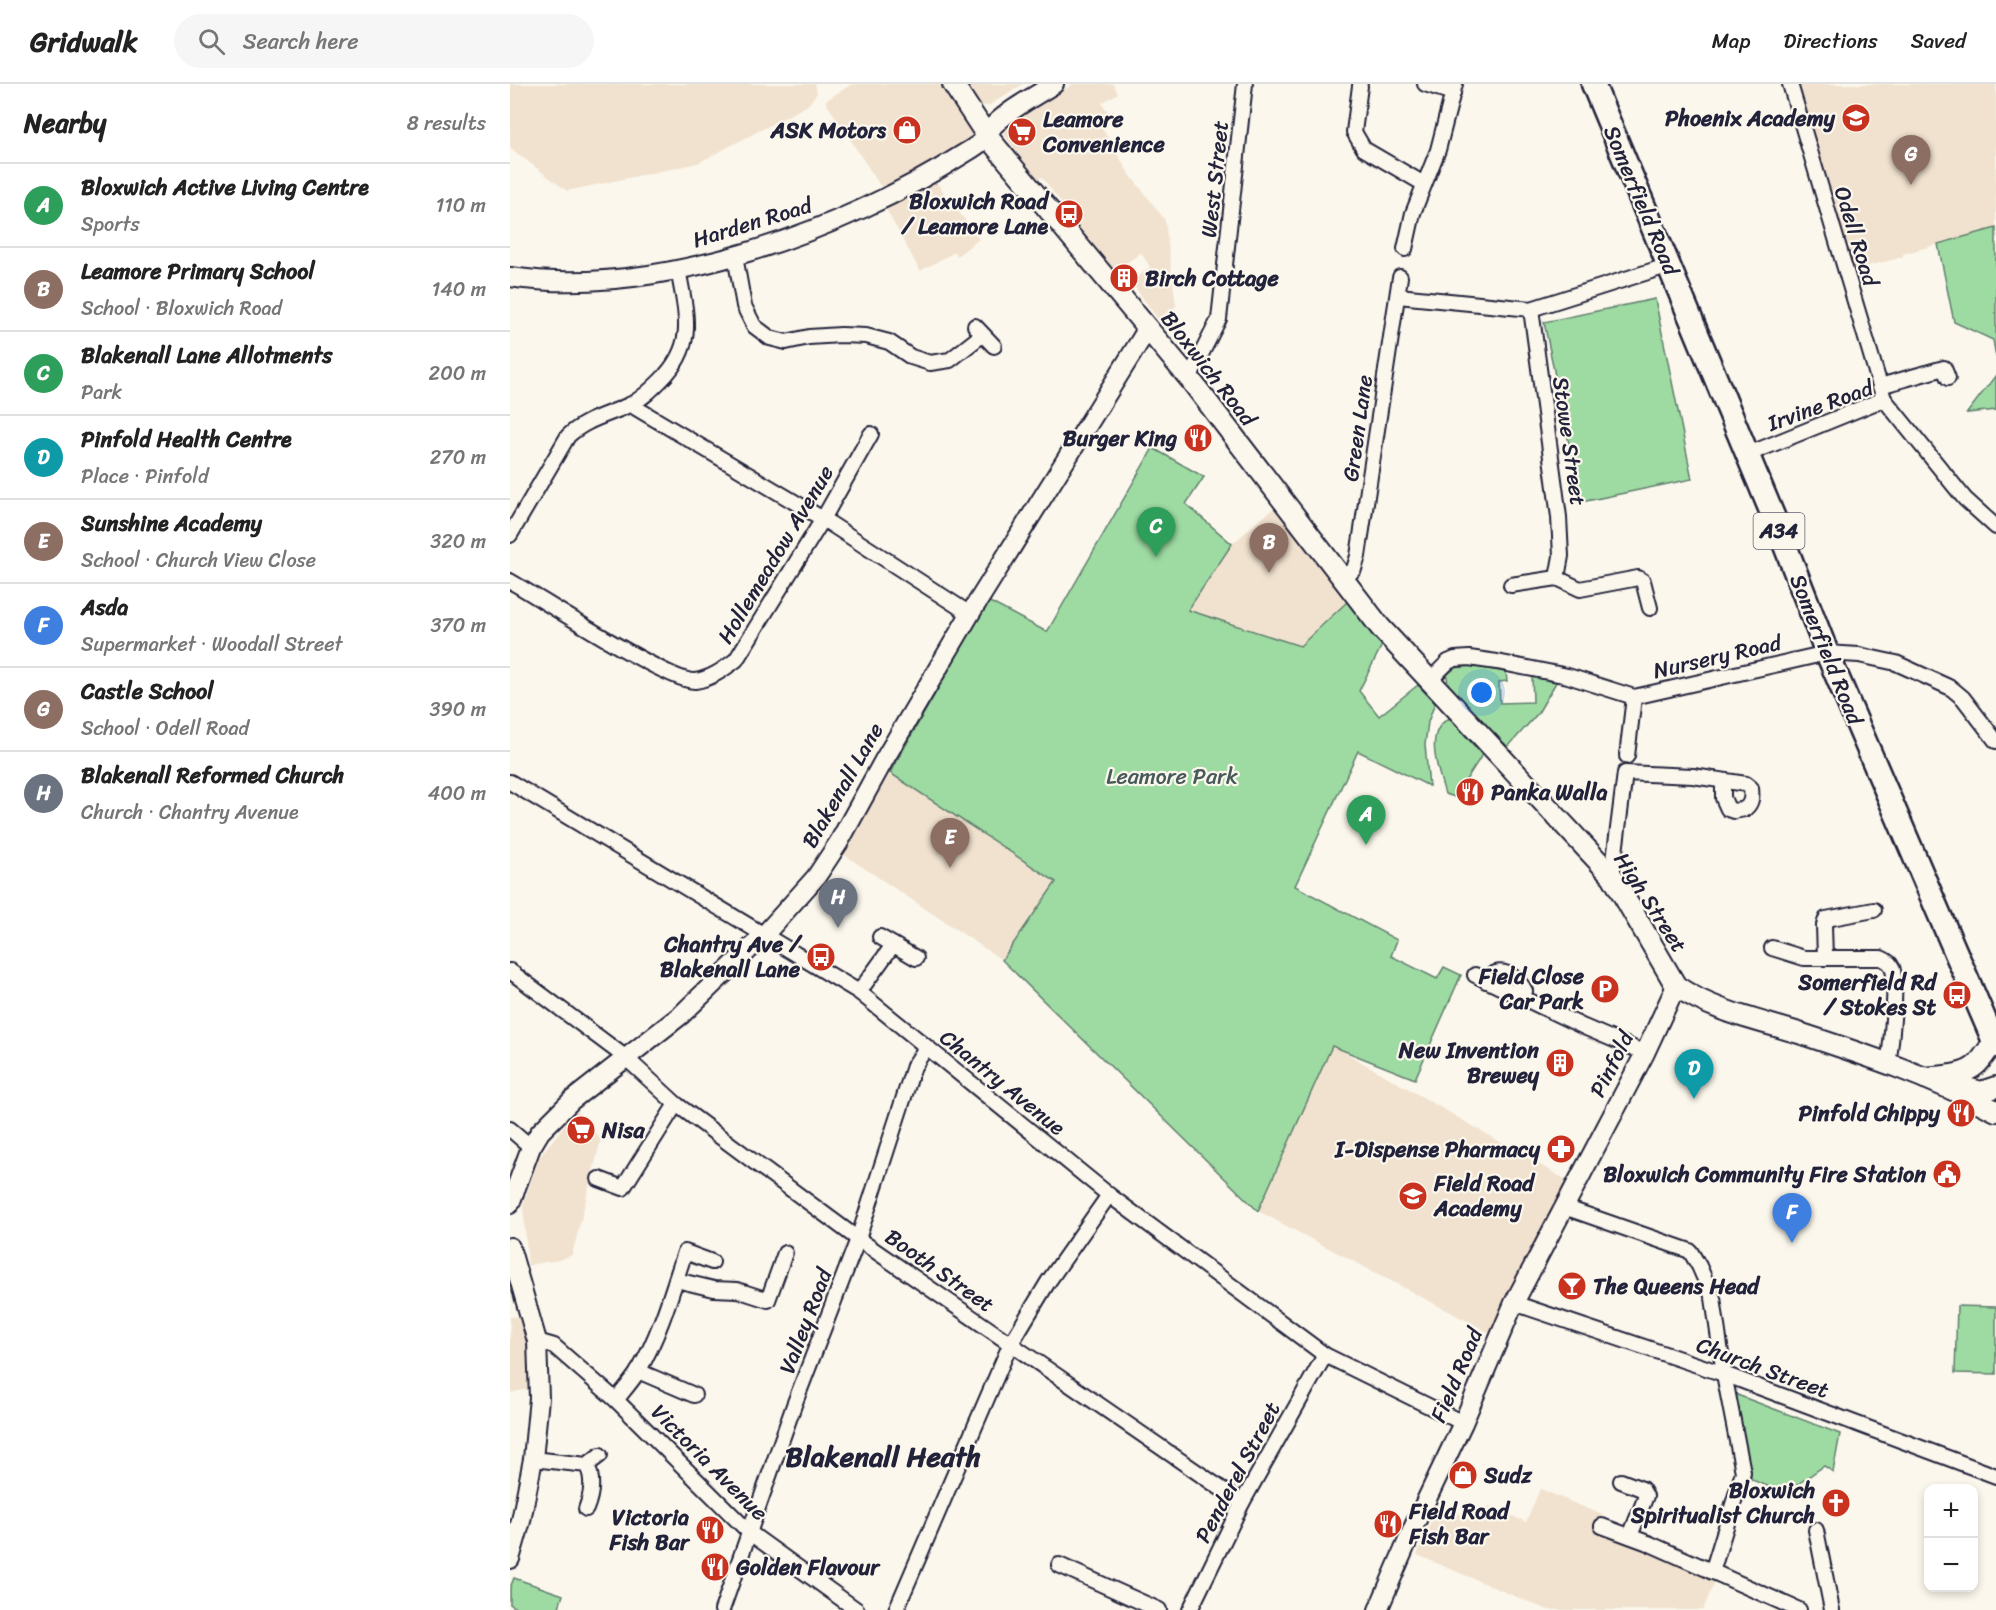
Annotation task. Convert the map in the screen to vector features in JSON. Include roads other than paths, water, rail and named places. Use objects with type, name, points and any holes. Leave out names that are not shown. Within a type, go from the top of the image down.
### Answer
[{"type":"highway","name":"Somerfield Road","points":[[1593,84],[1670,265],[1827,653],[1930,890],[1989,1014],[1995,1044]]},
{"type":"main road","name":"Bloxwich Road","points":[[953,84],[987,136],[1189,378],[1380,627]]},
{"type":"main road","name":"High Street","points":[[1380,627],[1612,876],[1676,986],[1712,1007],[1803,1034],[1888,1064],[1969,1096],[1996,1111]]},
{"type":"main road","name":"High Street","points":[[1925,1078],[1968,1069],[1976,1065],[1995,1044]]},
{"type":"main road","name":"High Street","points":[[1925,1078],[1982,1092],[1996,1088]]},
{"type":"street","name":"Harden Road","points":[[510,277],[563,282],[595,282],[678,269],[735,256],[882,201],[966,152],[987,136],[993,126],[1054,84]]},
{"type":"street","name":"West Street","points":[[1189,378],[1219,319],[1245,84]]},
{"type":"street","points":[[1405,249],[1413,213],[1438,150],[1454,88],[1425,84]]},
{"type":"street","name":"Odell Road","points":[[1790,84],[1882,392]]},
{"type":"street","points":[[1360,86],[1354,132],[1364,149],[1424,184]]},
{"type":"street","points":[[735,256],[744,306],[754,326],[770,338],[786,342],[809,337],[866,336],[889,342],[911,357],[930,363],[950,360],[978,331],[994,346]]},
{"type":"street","points":[[1398,296],[1531,309],[1670,265]]},
{"type":"street","points":[[510,535],[568,436],[594,419],[631,405],[651,390],[675,366],[684,348],[686,312],[678,269]]},
{"type":"street","name":"Green Lane","points":[[1343,581],[1354,569],[1358,556],[1400,278]]},
{"type":"street","name":"Stowe Street","points":[[1531,309],[1559,517],[1561,556],[1557,578]]},
{"type":"street","name":"Blakenall Lane","points":[[510,1204],[531,1147],[540,1132],[572,1100],[681,1015],[765,934],[816,877],[839,842],[884,760],[970,614],[1148,328]]},
{"type":"street","points":[[1882,392],[1944,367]]},
{"type":"street","name":"Irvine Road","points":[[1746,455],[1882,392],[1965,499],[1996,527]]},
{"type":"street","points":[[631,405],[823,519],[970,614]]},
{"type":"street","name":"Hollemeadow Avenue","points":[[510,581],[654,666],[680,678],[694,681],[716,675],[736,660],[823,519],[871,434]]},
{"type":"street","points":[[1511,585],[1557,578],[1580,589],[1638,578],[1643,581],[1650,608]]},
{"type":"street","name":"Nursery Road","points":[[1430,680],[1448,662],[1469,658],[1568,676],[1634,696],[1827,653],[1859,655],[1896,663],[1951,688],[1962,698],[1996,741]]},
{"type":"street","points":[[1627,756],[1634,696]]},
{"type":"street","points":[[1612,876],[1625,773],[1693,777],[1723,782]]},
{"type":"street","name":"Chantry Avenue","points":[[510,782],[859,992],[1109,1195],[1325,1354],[1463,1423]]},
{"type":"street","points":[[1825,958],[1824,925],[1826,919],[1874,910]]},
{"type":"street","points":[[880,937],[916,958]]},
{"type":"street","points":[[859,992],[893,945]]},
{"type":"street","points":[[1772,948],[1797,957],[1881,958],[1886,960],[1892,967],[1892,1038],[1888,1064]]},
{"type":"street","name":"Booth Street","points":[[510,971],[625,1058],[676,1104],[858,1239],[1242,1503]]},
{"type":"street","points":[[1480,978],[1645,1053]]},
{"type":"street","name":"Pinfold","points":[[1587,1164],[1645,1053],[1676,986]]},
{"type":"street","name":"Valley Road","points":[[722,1610],[794,1405],[858,1239],[914,1066],[926,1048]]},
{"type":"street","points":[[599,1179],[623,1188],[676,1104]]},
{"type":"street","points":[[510,1129],[531,1147]]},
{"type":"street","name":"Field Road","points":[[1378,1610],[1414,1526],[1463,1423],[1514,1303],[1587,1164]]},
{"type":"street","points":[[896,1610],[1010,1345],[1048,1282],[1109,1195]]},
{"type":"street","points":[[1564,1207],[1690,1251],[1700,1266],[1713,1298],[1724,1374],[1743,1472],[1712,1572]]},
{"type":"street","points":[[510,1247],[537,1341],[539,1398],[533,1459],[521,1521],[510,1559]]},
{"type":"street","points":[[616,1400],[638,1371],[650,1349],[685,1252],[712,1262]]},
{"type":"street","points":[[676,1280],[714,1289],[737,1290],[768,1300],[785,1253]]},
{"type":"street","name":"Church Street","points":[[1514,1303],[1724,1374],[1996,1476]]},
{"type":"street","name":"Victoria Avenue","points":[[537,1341],[554,1346],[616,1400],[750,1533],[858,1610]]},
{"type":"street","name":"Penderel Street","points":[[1190,1610],[1242,1503],[1325,1354]]},
{"type":"street","points":[[638,1371],[694,1395]]},
{"type":"street","points":[[533,1459],[587,1465],[600,1455]]},
{"type":"street","points":[[585,1509],[590,1498],[592,1475],[587,1465]]},
{"type":"street","points":[[1621,1481],[1642,1489],[1646,1496],[1630,1536]]},
{"type":"street","points":[[1602,1526],[1799,1610]]},
{"type":"street","points":[[1816,1530],[1832,1610]]},
{"type":"street","points":[[1059,1565],[1159,1610]]},
{"type":"place","name":"Phoenix Academy","points":[[1856,118]]},
{"type":"place","name":"ASK Motors","points":[[907,130]]},
{"type":"place","name":"Leamore Convenience","points":[[1022,132]]},
{"type":"place","name":"Castle School","points":[[1911,185]]},
{"type":"place","name":"Bloxwich Road / Leamore Lane","points":[[1069,214]]},
{"type":"place","name":"Birch Cottage","points":[[1124,278]]},
{"type":"place","name":"Burger King","points":[[1198,438]]},
{"type":"place","name":"Blakenall Lane Allotments","points":[[1156,557]]},
{"type":"place","name":"Leamore Primary School","points":[[1269,573]]},
{"type":"place","name":"Panka Walla","points":[[1470,792]]},
{"type":"place","name":"Bloxwich Active Living Centre","points":[[1366,845]]},
{"type":"place","name":"Sunshine Academy","points":[[950,868]]},
{"type":"place","name":"Blakenall Reformed Church","points":[[838,928]]},
{"type":"place","name":"Chantry Ave / Blakenall Lane","points":[[821,957]]},
{"type":"place","name":"Field Close Car Park","points":[[1605,989]]},
{"type":"place","name":"Somerfield Rd / Stokes St","points":[[1957,995]]},
{"type":"place","name":"New Invention Brewey","points":[[1560,1063]]},
{"type":"place","name":"Pinfold Health Centre","points":[[1694,1099]]},
{"type":"place","name":"Pinfold Chippy","points":[[1961,1113]]},
{"type":"place","name":"Nisa","points":[[581,1130]]},
{"type":"place","name":"I-Dispense Pharmacy","points":[[1561,1149]]},
{"type":"place","name":"Bloxwich Community Fire Station","points":[[1947,1174]]},
{"type":"place","name":"Field Road Academy","points":[[1413,1196]]},
{"type":"place","name":"Asda","points":[[1792,1243]]},
{"type":"place","name":"The Queens Head","points":[[1572,1286]]},
{"type":"place","name":"Sudz","points":[[1463,1475]]},
{"type":"place","name":"Bloxwich Spiritualist Church","points":[[1836,1503]]},
{"type":"place","name":"Field Road Fish Bar","points":[[1388,1524]]},
{"type":"place","name":"Victoria Fish Bar","points":[[710,1530]]},
{"type":"place","name":"Golden Flavour","points":[[715,1567]]},
{"type":"district","name":"Blakenall Heath","points":[[883,1456]]},
{"type":"park label","name":"Leamore Park","points":[[1172,776]]}]
